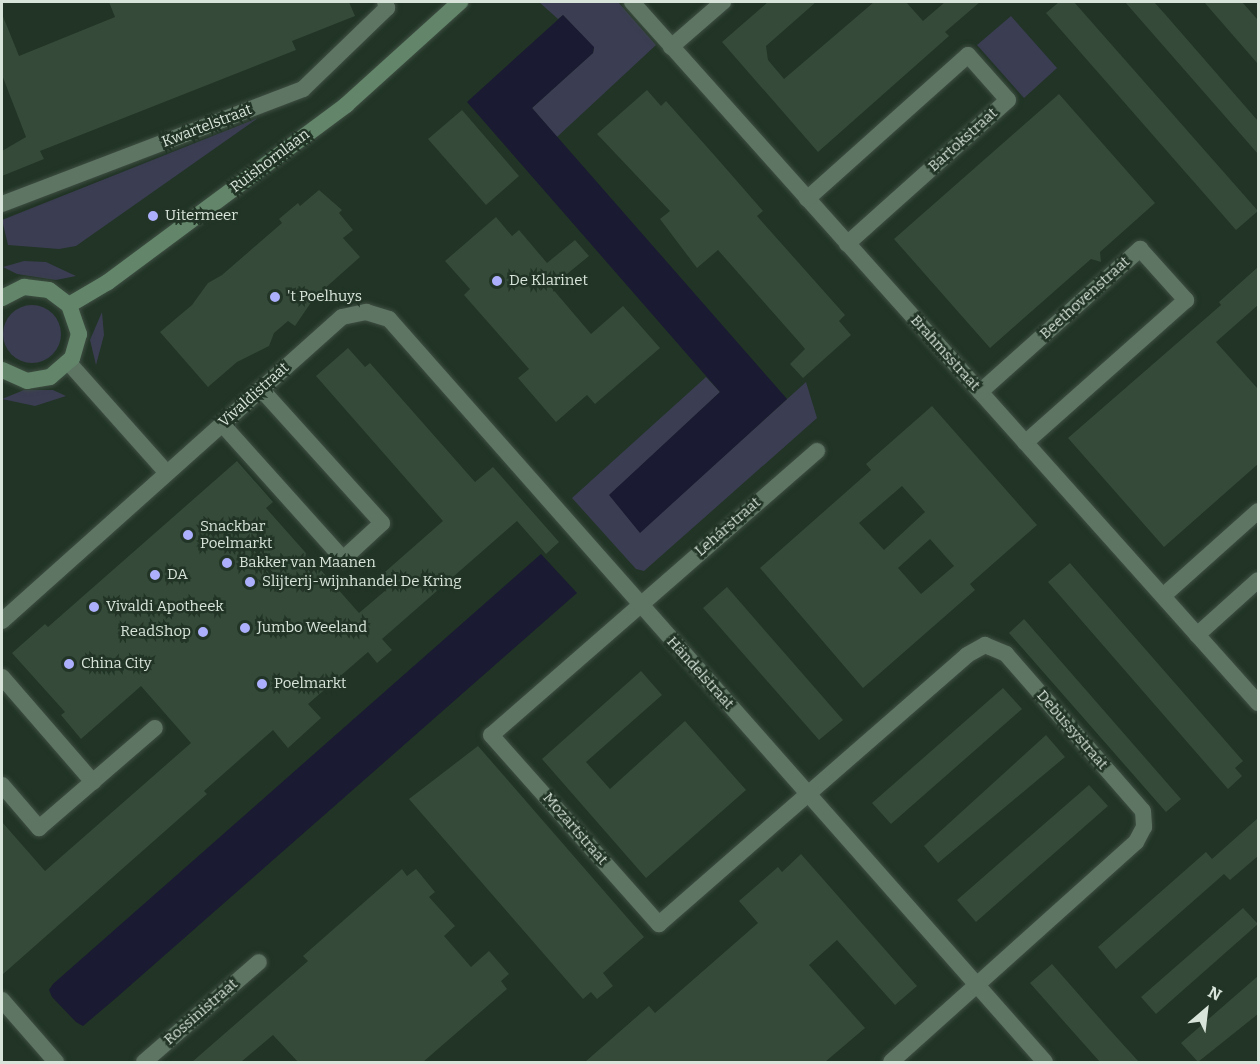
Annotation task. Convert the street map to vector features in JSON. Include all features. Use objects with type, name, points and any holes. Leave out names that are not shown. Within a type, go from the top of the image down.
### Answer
[{"type":"main road","name":"Ruishornlaan","points":[[69,305],[108,282],[346,105],[460,2]]},
{"type":"main road","points":[[2,298],[18,289],[37,287],[54,293],[69,305],[79,334],[69,363],[50,377],[35,381],[19,379],[2,370]]},
{"type":"street","name":"Brahmsstraat","points":[[632,2],[1258,703]]},
{"type":"street","points":[[671,47],[723,2]]},
{"type":"street","name":"Kwartelstraat","points":[[2,204],[303,89],[386,5]]},
{"type":"street","name":"Bartokstraat","points":[[807,199],[968,55],[1008,100],[847,244]]},
{"type":"street","name":"Beethovenstraat","points":[[980,392],[1140,249],[1186,300],[1025,443]]},
{"type":"street","name":"Händelstraat","points":[[342,317],[366,312],[389,319],[1045,1062]]},
{"type":"street","name":"Vivaldistraat","points":[[2,621],[342,317]]},
{"type":"street","points":[[69,363],[167,473]]},
{"type":"street","points":[[222,424],[343,559],[359,545],[382,524],[261,389]]},
{"type":"street","name":"Lehárstraat","points":[[639,604],[817,451]]},
{"type":"street","points":[[1163,596],[1258,511]]},
{"type":"street","points":[[1197,635],[1258,580]]},
{"type":"street","name":"Mozartstraat","points":[[639,604],[491,735],[658,924],[806,793]]},
{"type":"street","name":"Debussystraat","points":[[806,793],[967,655],[985,645],[1006,654],[1143,811],[1144,827],[1136,842],[975,983]]},
{"type":"street","points":[[2,678],[93,782]]},
{"type":"street","points":[[2,785],[39,828],[155,728]]},
{"type":"street","name":"Rossinistraat","points":[[144,1062],[259,962]]},
{"type":"street","points":[[891,1062],[975,983]]},
{"type":"street","points":[[2,1000],[56,1062]]},
{"type":"shaded area","points":[[539,2],[618,2],[656,45],[557,137],[532,108],[593,53],[594,48],[563,15],[558,19]]},
{"type":"shaded area","points":[[563,15],[594,47],[593,53],[532,108],[787,399],[640,533],[609,495],[720,392],[467,102]]},
{"type":"shaded area","points":[[1011,16],[1057,68],[1024,98],[977,45]]},
{"type":"shaded area","points":[[258,118],[76,246],[59,249],[8,245],[2,220]]},
{"type":"shaded area","points":[[24,261],[46,262],[76,276],[56,280],[17,274],[3,267]]},
{"type":"shaded area","points":[[32,305],[43,307],[56,318],[61,334],[59,345],[48,358],[32,363],[21,361],[8,350],[3,334],[5,323],[16,310]]},
{"type":"shaded area","points":[[102,312],[104,335],[96,365],[90,340]]},
{"type":"shaded area","points":[[706,377],[720,392],[610,495],[640,532],[806,382],[817,418],[644,571],[636,569],[572,498]]},
{"type":"shaded area","points":[[24,390],[53,390],[66,396],[35,406],[2,399]]},
{"type":"shaded area","points":[[541,554],[577,593],[83,1026],[76,1022],[52,997],[49,990],[53,984]]},
{"type":"building","points":[[109,2],[349,2],[355,16],[292,41],[296,50],[40,151],[44,159],[2,176],[2,151],[26,137],[2,75],[2,14],[19,56],[115,17]]},
{"type":"building","points":[[768,2],[816,2],[766,46],[768,60],[784,79],[874,2],[906,2],[923,21],[945,2],[980,2],[945,32],[949,36],[818,152],[722,42]]},
{"type":"building","points":[[1059,2],[1074,2],[1258,211],[1236,230],[1046,13]]},
{"type":"building","points":[[1125,2],[1154,2],[1164,13],[1258,121],[1258,154]]},
{"type":"building","points":[[1204,2],[1242,2],[1258,20],[1258,64]]},
{"type":"building","points":[[647,90],[661,106],[666,101],[715,156],[763,211],[757,216],[845,315],[839,321],[851,335],[803,378],[790,364],[805,349],[800,343],[718,250],[697,268],[660,219],[670,211],[597,134]]},
{"type":"building","points":[[1059,94],[1155,203],[1100,252],[1101,262],[1091,259],[990,348],[894,239]]},
{"type":"building","points":[[462,110],[519,176],[486,205],[428,139]]},
{"type":"building","points":[[319,190],[342,210],[339,213],[353,230],[343,238],[360,257],[314,298],[295,326],[288,321],[274,333],[269,346],[237,362],[208,387],[160,332],[192,305],[208,283],[222,275],[282,223],[279,219],[298,203],[300,206]]},
{"type":"building","points":[[496,217],[512,236],[519,230],[547,263],[575,240],[589,256],[551,287],[591,334],[623,306],[660,348],[595,404],[587,395],[556,422],[518,378],[529,369],[464,295],[470,289],[445,261]]},
{"type":"building","points":[[1258,267],[1258,305],[1216,342],[1258,389],[1258,464],[1164,547],[1068,438],[1221,305],[1219,302]]},
{"type":"building","points":[[348,348],[365,367],[370,363],[475,482],[493,467],[559,542],[546,554],[517,521],[382,639],[392,650],[377,663],[368,652],[308,704],[321,718],[288,748],[273,730],[204,791],[207,794],[2,975],[2,822],[45,871],[191,743],[141,686],[81,739],[61,715],[65,712],[12,653],[45,624],[48,627],[237,461],[273,502],[266,508],[359,613],[386,590],[377,579],[443,521],[316,376]]},
{"type":"building","points":[[932,406],[1037,525],[970,584],[975,590],[863,688],[760,568],[871,470],[866,464]],"holes":[[[902,486],[925,512],[884,550],[859,523]],[[930,539],[954,566],[921,594],[898,568]]]},
{"type":"building","points":[[1070,563],[1243,761],[1235,768],[1242,776],[1228,789],[1048,582]]},
{"type":"building","points":[[727,587],[843,720],[819,740],[703,608]]},
{"type":"building","points":[[1024,619],[1181,799],[1166,812],[1009,633]]},
{"type":"building","points":[[641,671],[662,695],[586,762],[610,789],[685,721],[746,790],[646,878],[542,759]]},
{"type":"building","points":[[1003,688],[1022,709],[891,824],[872,803]]},
{"type":"building","points":[[1046,735],[1065,757],[938,863],[924,846]]},
{"type":"building","points":[[478,746],[644,937],[603,973],[613,986],[597,999],[591,992],[583,999],[409,799]]},
{"type":"building","points":[[1089,785],[1108,806],[976,922],[957,900]]},
{"type":"building","points":[[1258,818],[1258,856],[1230,880],[1224,874],[1116,969],[1098,947],[1206,852],[1212,859]]},
{"type":"building","points":[[801,854],[917,986],[895,1005],[837,940],[809,965],[865,1028],[825,1062],[585,1062],[649,1006],[655,1013],[758,923],[739,901],[778,867],[782,872]]},
{"type":"building","points":[[402,869],[407,876],[416,869],[435,892],[429,897],[455,926],[444,936],[471,967],[489,951],[509,974],[501,981],[507,989],[423,1062],[298,1062],[273,1035],[241,1062],[192,1062],[308,961],[303,956]]},
{"type":"building","points":[[1243,908],[1258,924],[1156,1014],[1141,997]]},
{"type":"building","points":[[1052,964],[1139,1062],[1100,1062],[1067,1025],[1030,983]]},
{"type":"building","points":[[1258,976],[1258,1014],[1198,1062],[1181,1043]]},
{"type":"place","name":"Uitermeer","points":[[153,216]]},
{"type":"place","name":"De Klarinet","points":[[497,281]]},
{"type":"place","name":"'t Poelhuys","points":[[275,297]]},
{"type":"place","name":"Snackbar Poelmarkt","points":[[188,535]]},
{"type":"place","name":"Bakker van Maanen","points":[[227,563]]},
{"type":"place","name":"DA","points":[[155,575]]},
{"type":"place","name":"Slijterij-wijnhandel De Kring","points":[[250,582]]},
{"type":"place","name":"Vivaldi Apotheek","points":[[94,607]]},
{"type":"place","name":"Jumbo Weeland","points":[[245,628]]},
{"type":"place","name":"ReadShop","points":[[203,632]]},
{"type":"place","name":"China City","points":[[69,664]]},
{"type":"place","name":"Poelmarkt","points":[[262,684]]}]
